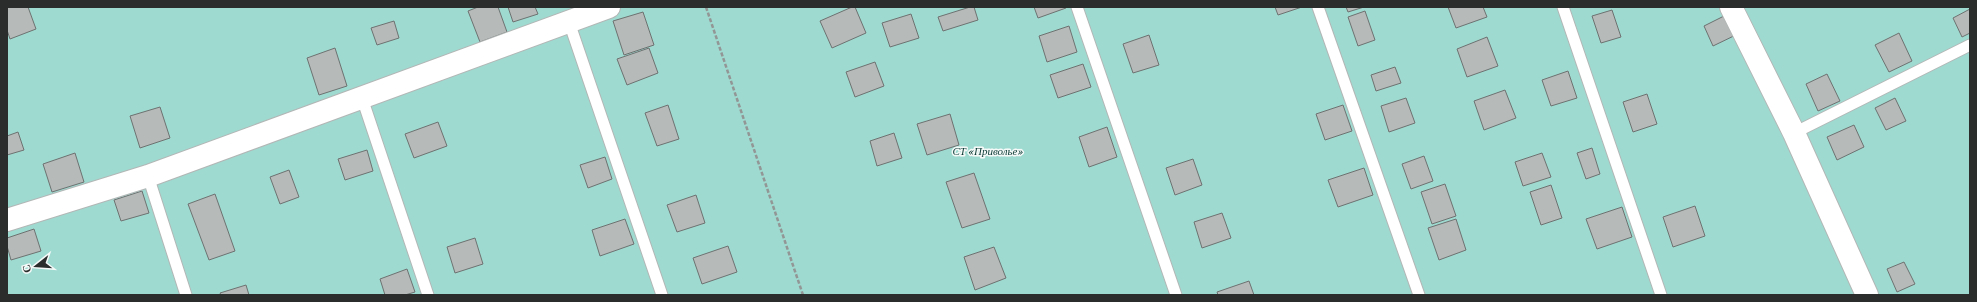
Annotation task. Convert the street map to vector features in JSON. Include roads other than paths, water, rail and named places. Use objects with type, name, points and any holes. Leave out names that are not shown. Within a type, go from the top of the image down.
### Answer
[{"type":"street","points":[[7,220],[148,176],[609,7]]},
{"type":"street","points":[[1731,7],[1794,133],[1867,295]]},
{"type":"lane","points":[[1077,7],[1176,295]]},
{"type":"lane","points":[[1318,7],[1419,295]]},
{"type":"lane","points":[[1563,7],[1661,295]]},
{"type":"lane","points":[[569,22],[662,295]]},
{"type":"lane","points":[[1794,133],[1970,45]]},
{"type":"lane","points":[[362,98],[428,295]]},
{"type":"lane","points":[[148,176],[186,295]]},
{"type":"park label","name":"СТ «Приволье»","points":[[988,151]]}]
